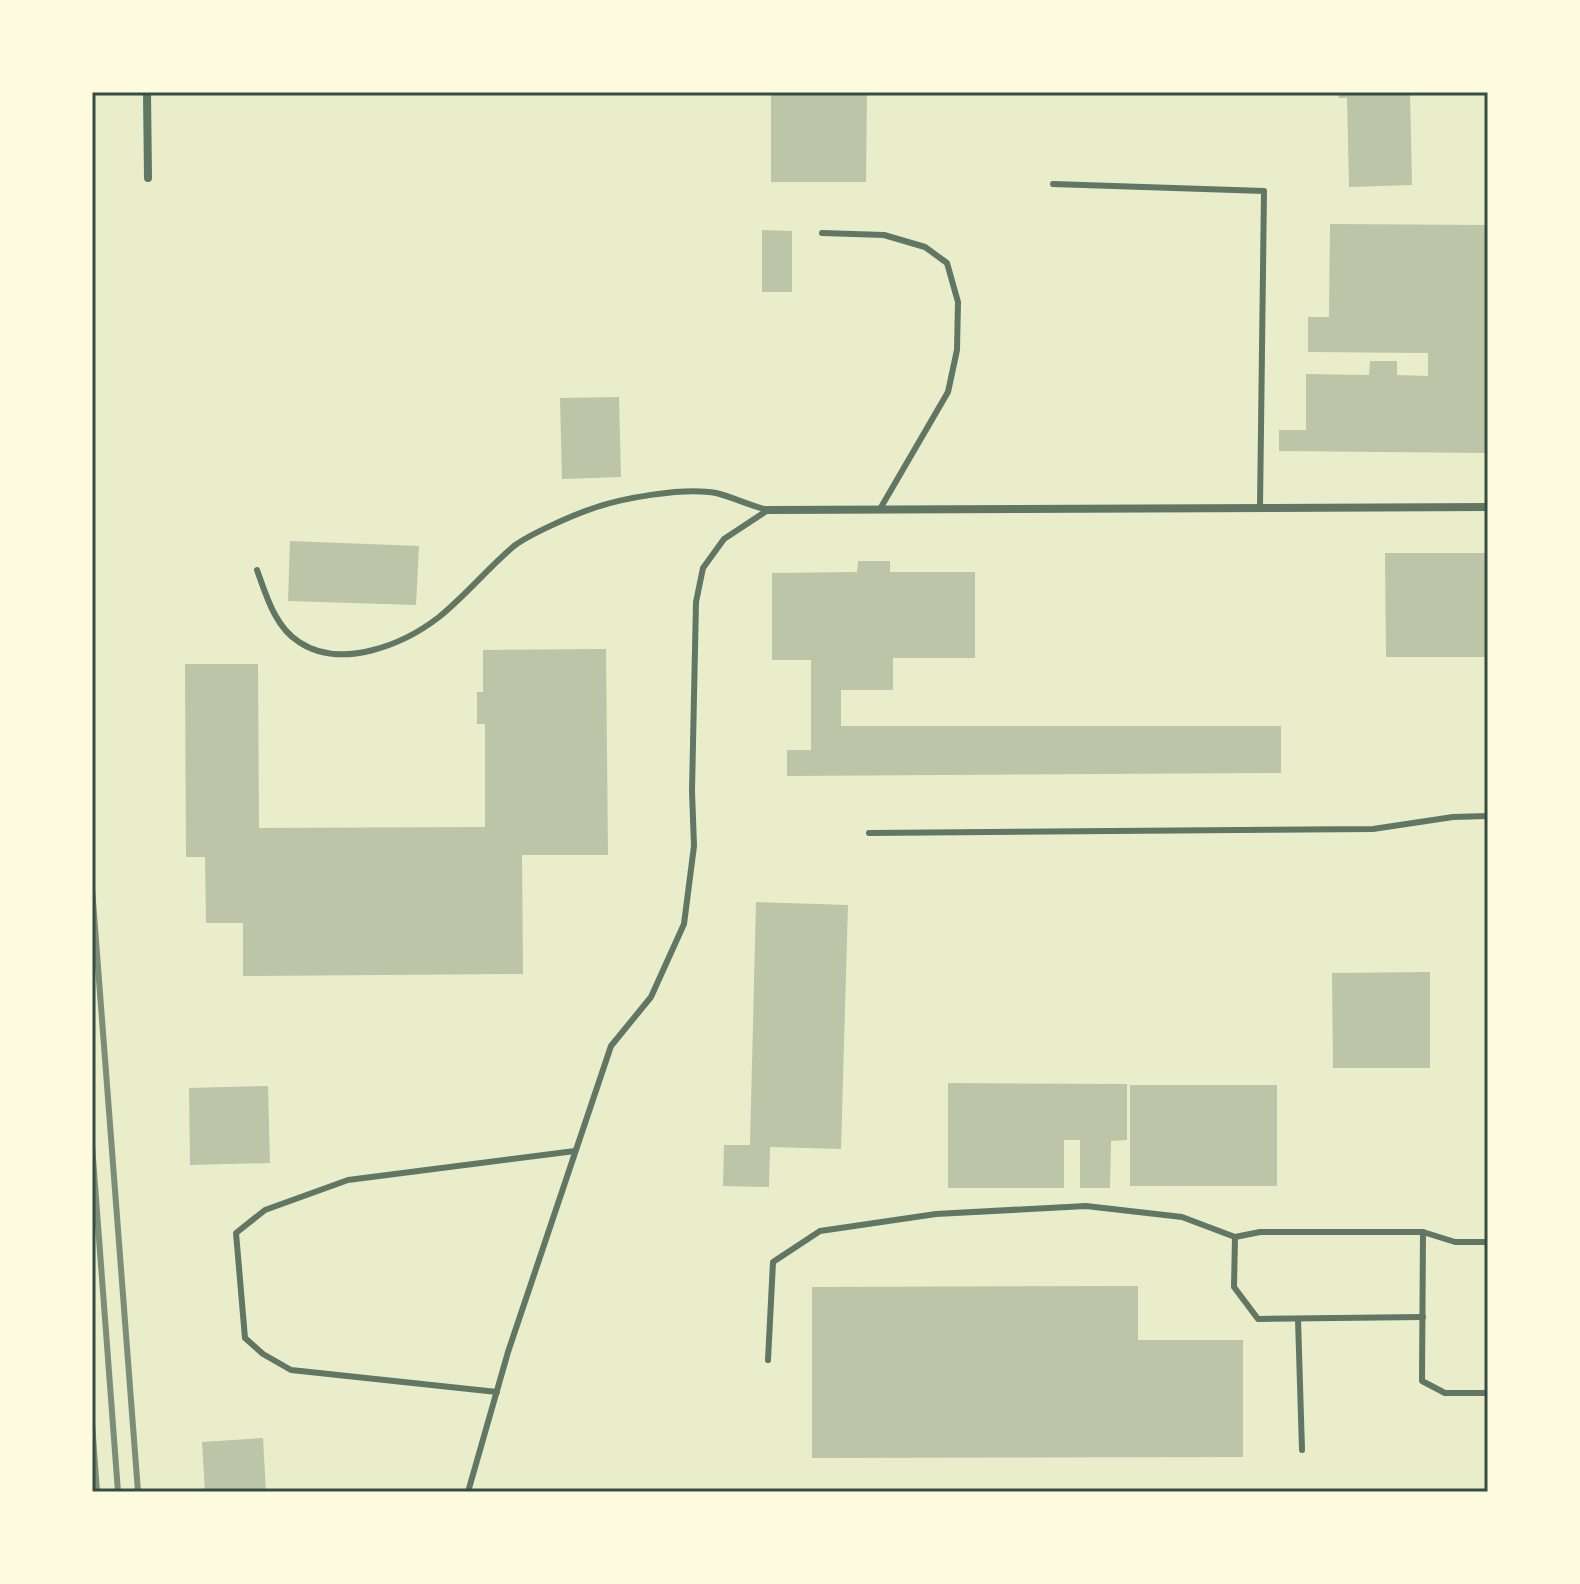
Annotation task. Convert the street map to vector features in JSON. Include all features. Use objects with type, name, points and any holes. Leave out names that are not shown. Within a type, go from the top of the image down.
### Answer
[{"type":"street","points":[[147,92],[148,178]]},
{"type":"street","points":[[768,510],[1488,507]]},
{"type":"lane","points":[[1053,184],[1264,191],[1260,508]]},
{"type":"lane","points":[[822,233],[884,235],[925,247],[947,263],[958,302],[957,350],[948,392],[880,509]]},
{"type":"lane","points":[[257,570],[272,611],[297,641],[321,652],[345,653],[386,648],[438,618],[516,545],[592,508],[672,491],[716,493],[768,510]]},
{"type":"lane","points":[[468,1492],[497,1392],[611,1046],[651,997],[684,924],[694,846],[692,791],[696,602],[703,568],[724,539],[768,510]]},
{"type":"lane","points":[[869,833],[1373,829],[1453,817],[1488,816]]},
{"type":"lane","points":[[497,1392],[291,1370],[263,1354],[245,1338],[236,1233],[265,1210],[348,1180],[575,1151]]},
{"type":"lane","points":[[768,1360],[773,1262],[820,1231],[936,1214],[1086,1206],[1182,1217],[1235,1237],[1260,1232],[1423,1232],[1455,1242],[1488,1242]]},
{"type":"lane","points":[[1423,1232],[1422,1381],[1445,1393],[1488,1393]]},
{"type":"lane","points":[[1235,1237],[1234,1287],[1258,1319],[1423,1317]]},
{"type":"lane","points":[[1298,1319],[1302,1450]]},
{"type":"building","points":[[771,92],[867,92],[866,182],[771,182]]},
{"type":"building","points":[[1338,92],[1410,92],[1412,185],[1349,187],[1347,98],[1339,98]]},
{"type":"building","points":[[1330,224],[1488,225],[1488,453],[1279,451],[1279,430],[1306,430],[1306,374],[1369,375],[1370,361],[1397,361],[1397,375],[1428,376],[1428,353],[1308,352],[1308,317],[1329,317]]},
{"type":"building","points":[[762,230],[792,231],[792,292],[762,292]]},
{"type":"building","points":[[619,397],[621,477],[562,479],[560,398]]},
{"type":"building","points":[[290,541],[419,546],[416,605],[288,601]]},
{"type":"building","points":[[1385,553],[1488,553],[1488,657],[1386,657]]},
{"type":"building","points":[[858,561],[890,561],[890,572],[975,572],[975,658],[893,658],[893,690],[841,690],[841,726],[1281,726],[1281,773],[787,776],[787,750],[811,750],[811,660],[772,660],[772,573],[857,572]]},
{"type":"building","points":[[606,649],[608,855],[522,855],[523,974],[243,976],[243,923],[206,923],[205,857],[186,857],[185,664],[258,664],[259,828],[485,827],[485,724],[477,724],[477,692],[483,692],[483,650]]},
{"type":"building","points":[[756,902],[848,905],[841,1149],[770,1147],[769,1187],[723,1186],[724,1145],[750,1145]]},
{"type":"building","points":[[1430,972],[1430,1068],[1333,1068],[1332,973]]},
{"type":"building","points":[[948,1083],[1127,1084],[1127,1140],[1111,1141],[1110,1188],[1080,1188],[1080,1140],[1064,1140],[1064,1188],[948,1188]]},
{"type":"building","points":[[1130,1085],[1277,1085],[1277,1186],[1130,1186]]},
{"type":"building","points":[[268,1086],[270,1163],[190,1165],[189,1088]]},
{"type":"building","points":[[1138,1286],[1138,1340],[1243,1340],[1243,1457],[812,1458],[812,1287]]},
{"type":"building","points":[[263,1438],[266,1492],[205,1492],[202,1442]]},
{"type":"railway","points":[[92,888],[138,1492]]},
{"type":"railway","points":[[92,1145],[118,1492]]},
{"type":"railway","points":[[92,1423],[97,1492]]}]
